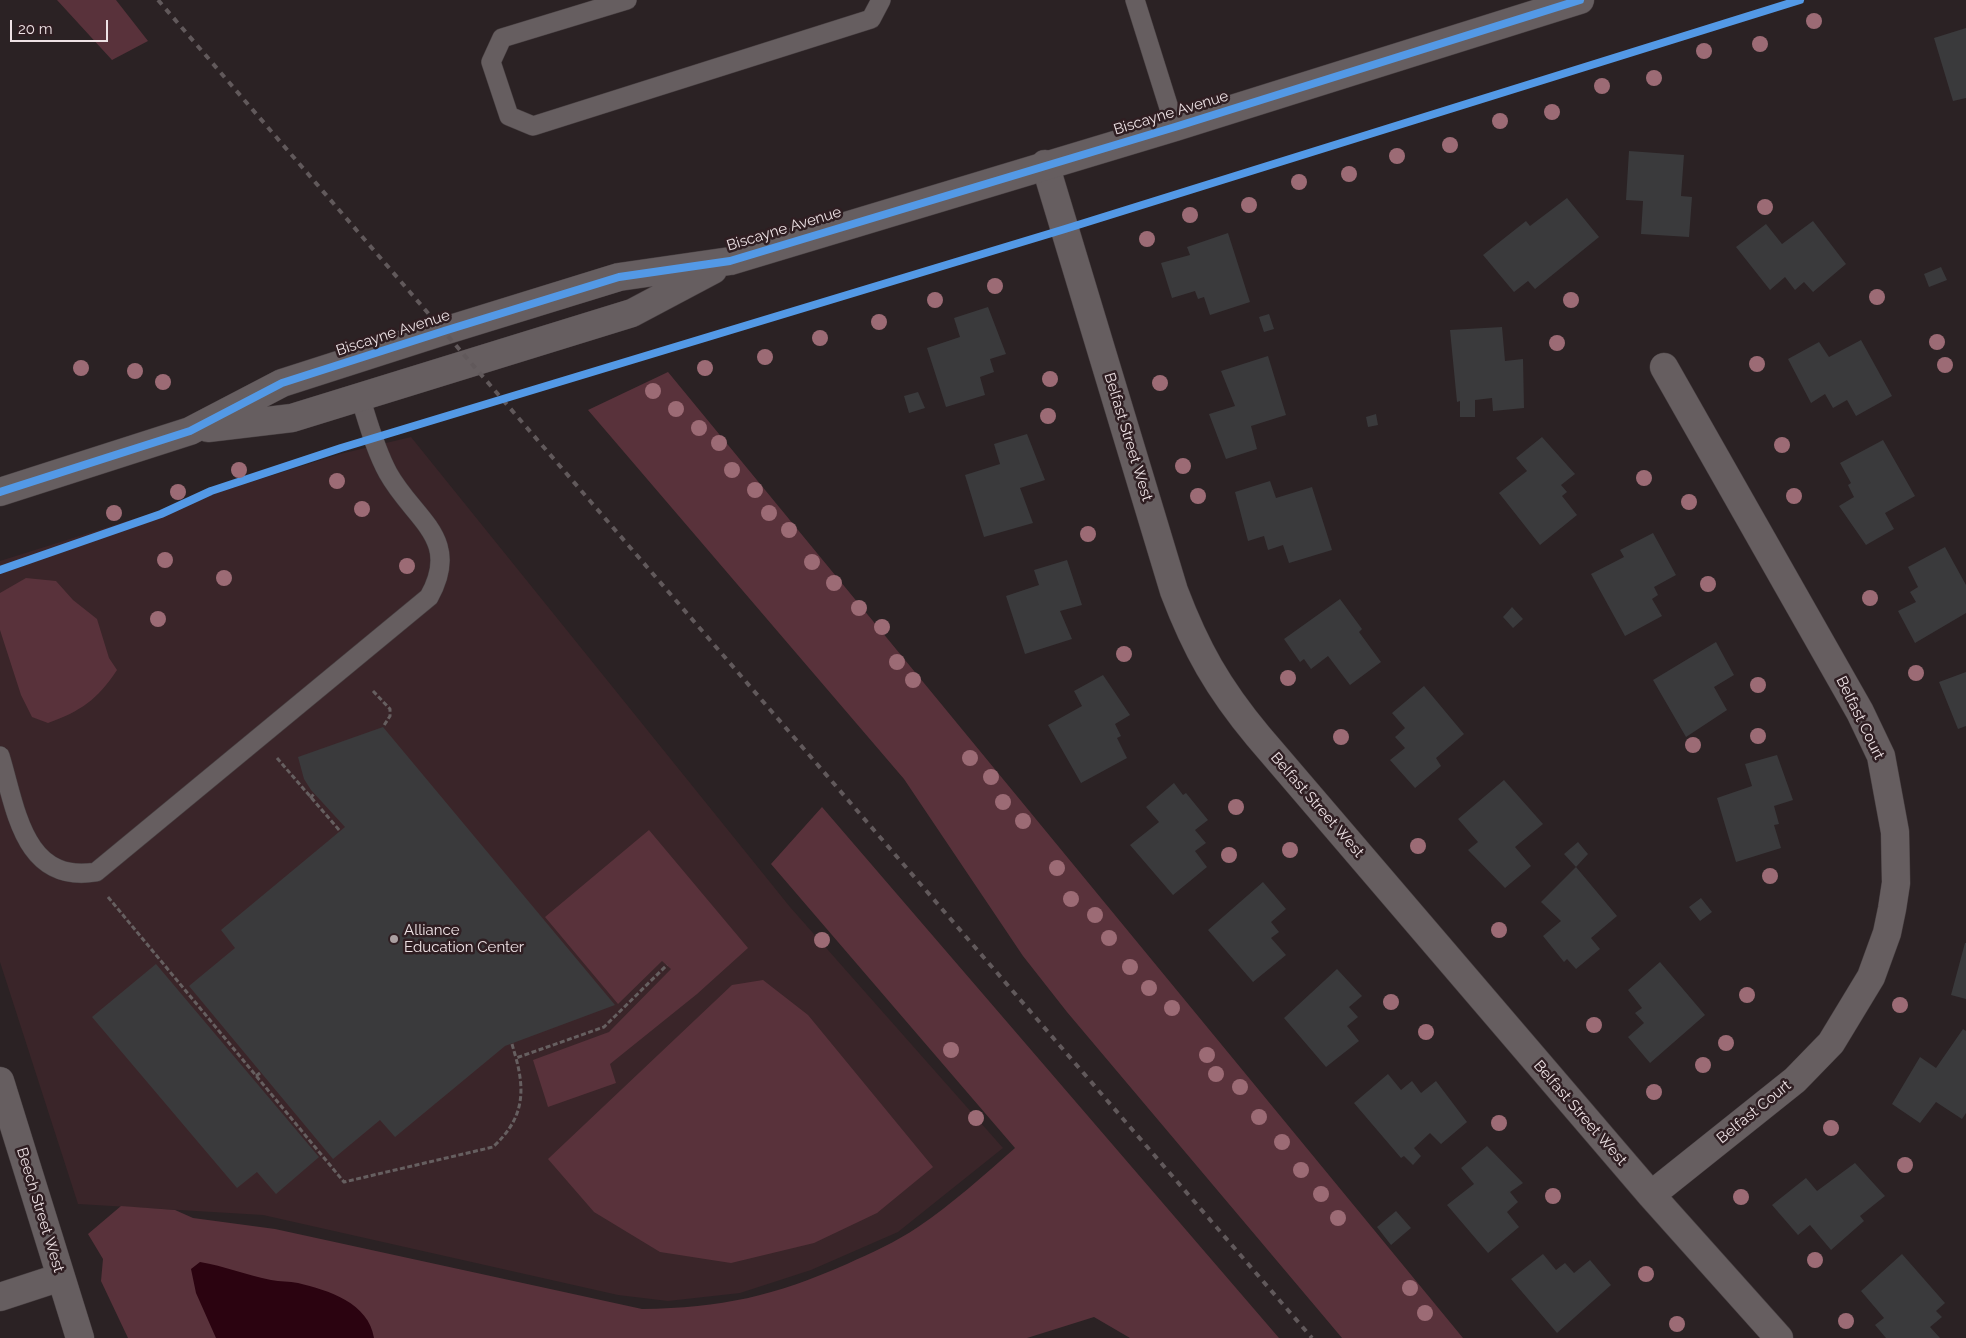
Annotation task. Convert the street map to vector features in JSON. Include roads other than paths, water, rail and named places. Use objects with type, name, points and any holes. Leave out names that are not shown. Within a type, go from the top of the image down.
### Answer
[{"type":"street","name":"Biscayne Avenue","points":[[0,492],[190,431],[282,382],[444,331],[619,277],[730,260],[1045,164],[1175,127],[1580,0]]},
{"type":"street","name":"Belfast Street West","points":[[1045,164],[1174,590],[1190,633],[1210,670],[1233,706],[1258,736],[1651,1195],[1778,1338]]},
{"type":"street","name":"Biscayne Avenue","points":[[190,431],[292,418],[632,313],[730,260]]},
{"type":"street","name":"Belfast Court","points":[[1651,1195],[1795,1080],[1831,1043],[1871,977],[1887,933],[1896,882],[1894,823],[1880,756],[1860,712],[1664,367]]},
{"type":"street","name":"Beech Street West","points":[[0,1081],[80,1338]]},
{"type":"street","points":[[0,1297],[61,1278]]},
{"type":"lane","points":[[628,0],[502,38],[491,62],[509,116],[533,126],[871,19],[881,0]]},
{"type":"lane","points":[[1135,0],[1175,127]]},
{"type":"lane","points":[[0,756],[24,835],[34,853],[46,864],[64,872],[80,874],[96,872],[430,597],[439,579],[442,562],[439,546],[433,533],[399,490],[388,471],[360,397]]},
{"type":"railway","points":[[158,0],[1312,1338]]},
{"type":"place","name":"Alliance Education Center","points":[[394,939]]}]
